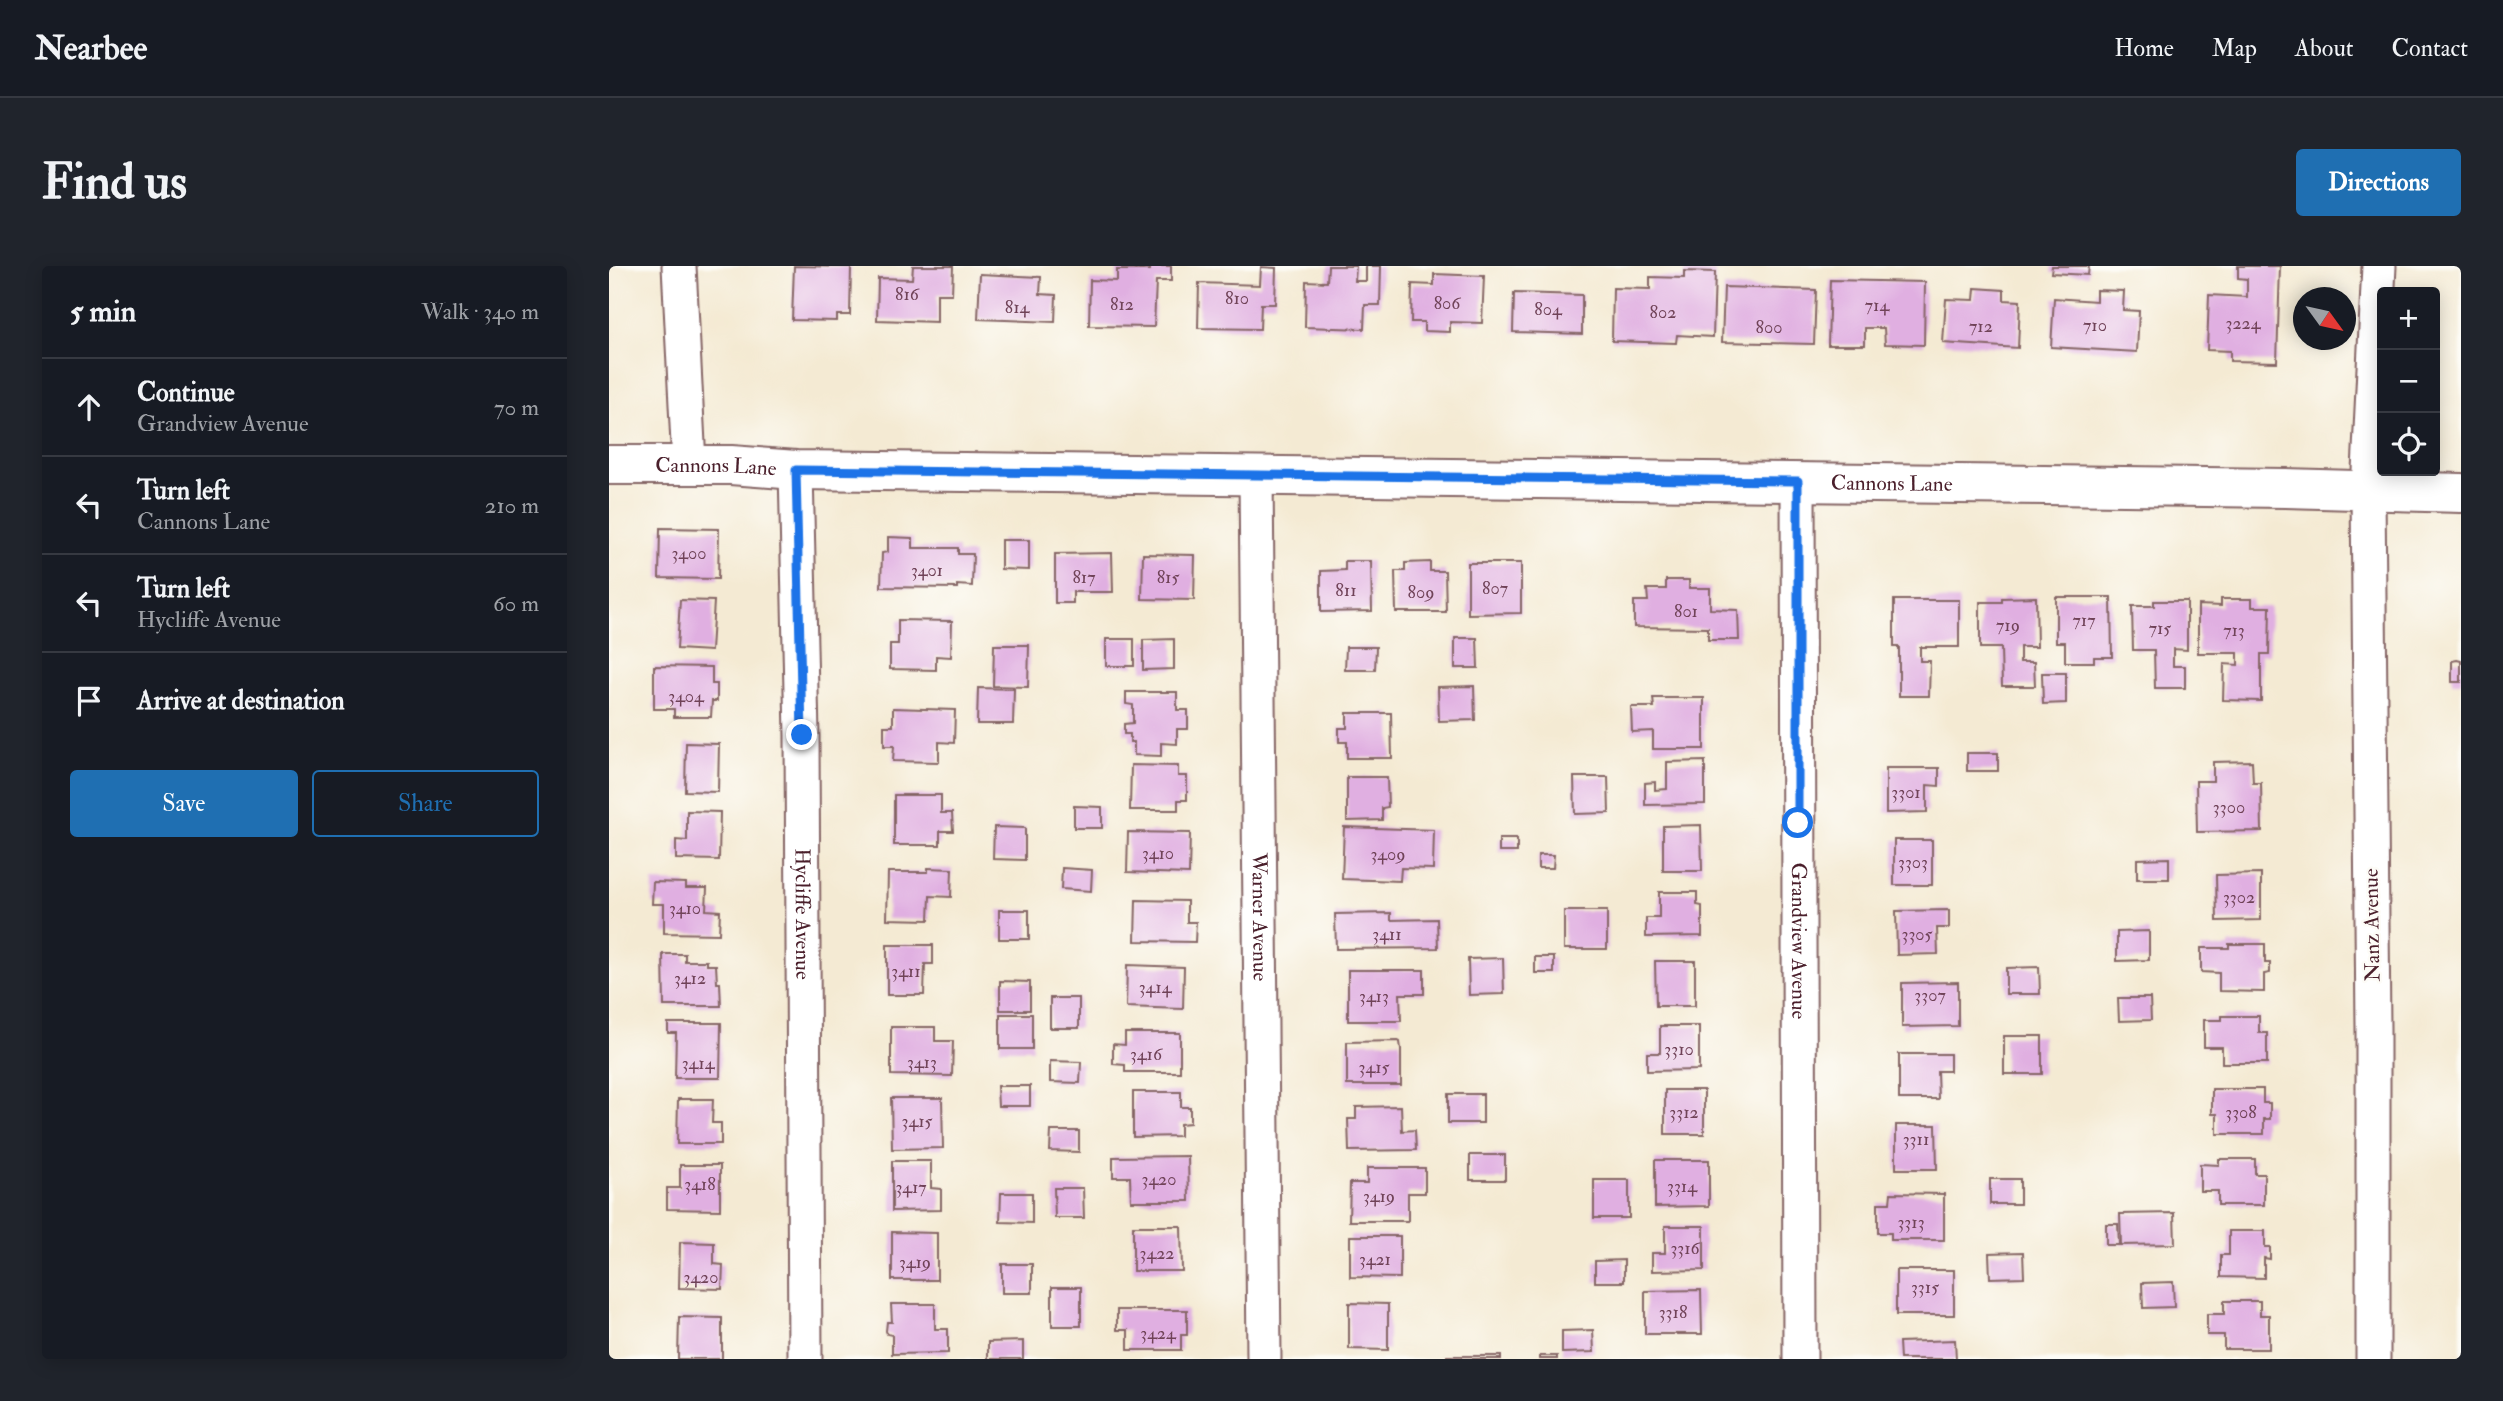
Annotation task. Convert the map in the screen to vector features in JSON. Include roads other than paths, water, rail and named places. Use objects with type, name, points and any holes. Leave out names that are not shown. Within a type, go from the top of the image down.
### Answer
[{"type":"main road","name":"Cannons Lane","points":[[609,466],[689,464],[796,470],[1798,481],[2461,493]]},
{"type":"street","points":[[679,266],[689,464]]},
{"type":"street","name":"Nanz Avenue","points":[[2373,1359],[2368,491],[2379,266]]},
{"type":"street","name":"Hycliffe Avenue","points":[[796,470],[802,735],[805,1359]]},
{"type":"street","name":"Warner Avenue","points":[[1256,474],[1264,1359]]},
{"type":"street","name":"Grandview Avenue","points":[[1798,481],[1800,1359]]}]
